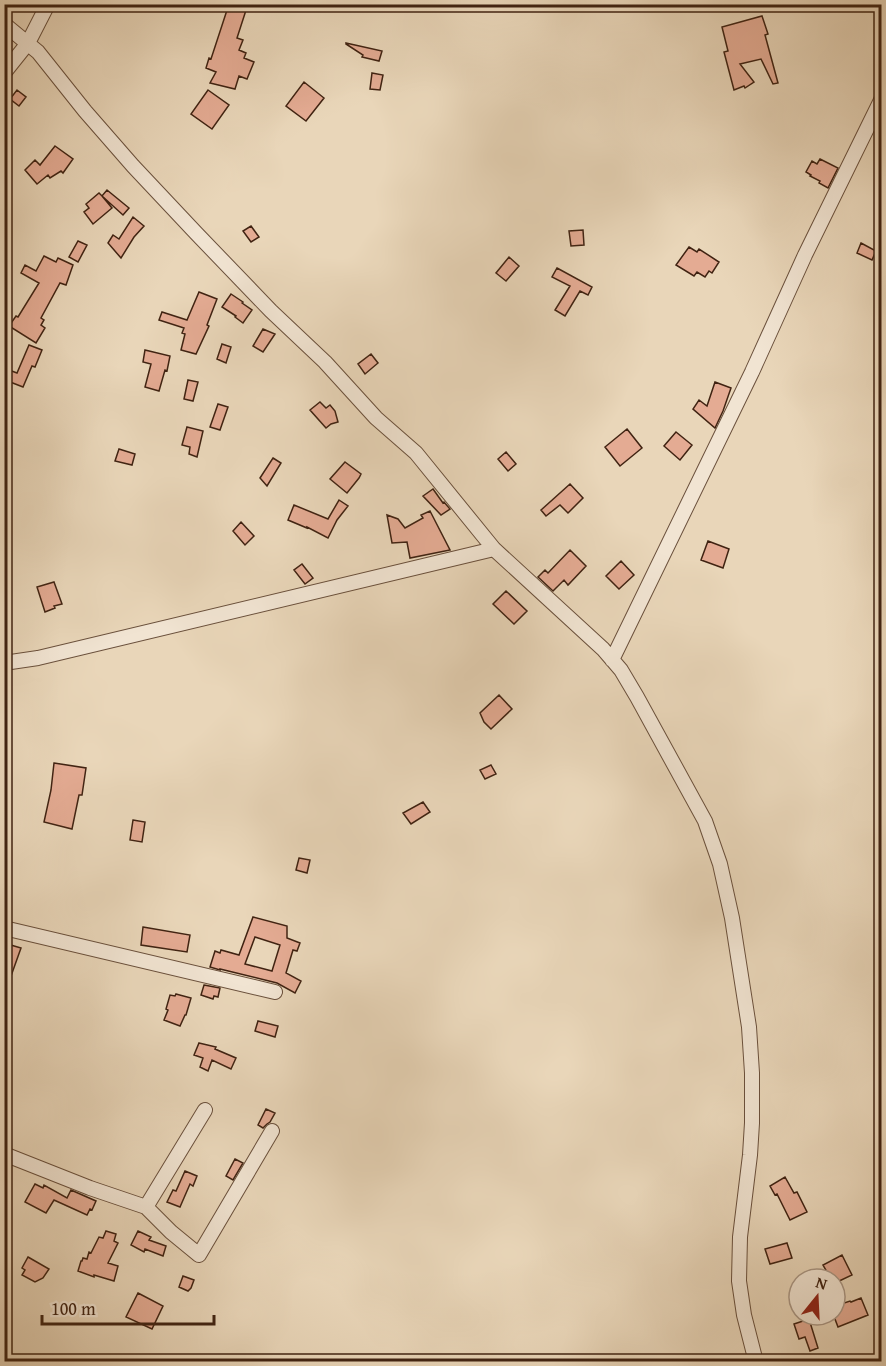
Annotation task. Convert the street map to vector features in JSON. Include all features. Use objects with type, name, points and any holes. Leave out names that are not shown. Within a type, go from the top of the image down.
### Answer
[{"type":"street","points":[[4,73],[28,43],[48,4]]},
{"type":"street","points":[[4,24],[38,52],[126,158],[196,233],[271,311],[325,362],[376,418],[416,453],[494,549],[603,649],[621,670],[637,697],[705,821],[720,864],[732,918],[749,1027],[752,1073],[751,1144],[742,1219],[739,1281],[744,1315],[756,1362]]},
{"type":"street","points":[[612,660],[882,98]]},
{"type":"street","points":[[4,663],[38,658],[494,549]]},
{"type":"street","points":[[4,928],[276,992]]},
{"type":"street","points":[[146,1206],[205,1110]]},
{"type":"street","points":[[4,1154],[90,1188],[146,1206],[198,1255],[272,1131]]},
{"type":"building","points":[[229,4],[248,4],[237,38],[243,40],[239,50],[246,53],[244,58],[254,62],[247,79],[239,76],[235,89],[210,83],[216,72],[206,68]]},
{"type":"building","points":[[762,16],[778,83],[773,84],[761,59],[740,64],[754,82],[745,88],[744,86],[734,90],[724,52],[728,51],[722,27]]},
{"type":"building","points":[[346,43],[382,51],[379,61],[362,57],[363,55]]},
{"type":"building","points":[[372,73],[383,75],[380,90],[370,89]]},
{"type":"building","points":[[304,82],[324,98],[306,121],[286,106]]},
{"type":"building","points":[[17,90],[26,97],[19,106],[10,99]]},
{"type":"building","points":[[208,90],[229,105],[212,129],[191,114]]},
{"type":"building","points":[[55,146],[73,159],[63,173],[61,171],[50,178],[48,175],[37,184],[25,170],[35,160],[40,165]]},
{"type":"building","points":[[820,159],[838,168],[828,188],[806,172],[812,161],[817,164]]},
{"type":"building","points":[[107,190],[129,208],[123,215],[102,196]]},
{"type":"building","points":[[99,193],[112,208],[93,224],[84,212],[89,208],[86,204]]},
{"type":"building","points":[[133,217],[144,226],[121,258],[108,243],[113,235],[119,239]]},
{"type":"building","points":[[251,226],[259,237],[251,242],[243,231]]},
{"type":"building","points":[[583,230],[584,245],[571,246],[569,231]]},
{"type":"building","points":[[78,241],[87,245],[78,262],[69,257]]},
{"type":"building","points":[[861,243],[876,251],[872,260],[857,253]]},
{"type":"building","points":[[689,247],[697,252],[699,249],[719,262],[712,273],[709,271],[705,277],[697,272],[694,276],[676,265]]},
{"type":"building","points":[[44,256],[56,262],[58,258],[73,265],[66,285],[60,283],[41,318],[44,320],[41,325],[45,328],[36,343],[9,326],[16,316],[18,317],[39,283],[21,273],[25,265],[36,271]]},
{"type":"building","points":[[509,257],[519,266],[506,281],[496,273]]},
{"type":"building","points":[[557,268],[592,287],[588,295],[580,291],[565,316],[555,310],[570,286],[552,277]]},
{"type":"building","points":[[199,292],[217,299],[207,325],[209,326],[196,354],[181,350],[185,334],[182,333],[184,328],[159,320],[162,312],[187,320]]},
{"type":"building","points":[[231,294],[252,310],[243,323],[222,307]]},
{"type":"building","points":[[263,329],[275,334],[263,352],[253,346]]},
{"type":"building","points":[[222,344],[231,347],[226,363],[217,359]]},
{"type":"building","points":[[29,345],[42,350],[23,387],[5,380],[9,370],[17,373]]},
{"type":"building","points":[[145,350],[170,356],[159,391],[145,387],[151,364],[143,362]]},
{"type":"building","points":[[371,354],[378,363],[365,374],[358,364]]},
{"type":"building","points":[[188,380],[198,382],[193,401],[184,399]]},
{"type":"building","points":[[715,382],[731,388],[715,428],[693,409],[699,400],[707,406]]},
{"type":"building","points":[[320,402],[326,408],[330,405],[335,411],[338,422],[326,428],[310,410]]},
{"type":"building","points":[[218,404],[228,407],[220,430],[210,427]]},
{"type":"building","points":[[187,427],[203,431],[197,457],[189,454],[190,447],[182,445]]},
{"type":"building","points":[[627,429],[642,448],[620,466],[605,447]]},
{"type":"building","points":[[676,432],[692,445],[680,460],[664,446]]},
{"type":"building","points":[[119,449],[135,454],[132,465],[115,461]]},
{"type":"building","points":[[506,452],[516,464],[508,471],[498,459]]},
{"type":"building","points":[[273,458],[281,463],[267,486],[260,478]]},
{"type":"building","points":[[345,462],[361,474],[347,493],[330,479]]},
{"type":"building","points":[[570,484],[583,498],[568,513],[560,505],[546,516],[541,510]]},
{"type":"building","points":[[433,489],[450,509],[441,515],[423,496]]},
{"type":"building","points":[[339,500],[348,506],[337,520],[328,538],[288,520],[294,505],[328,519]]},
{"type":"building","points":[[430,511],[450,550],[410,558],[407,542],[392,543],[387,515],[398,519],[405,528],[423,518],[421,515]]},
{"type":"building","points":[[241,522],[254,536],[245,545],[233,531]]},
{"type":"building","points":[[708,541],[729,549],[723,568],[701,560]]},
{"type":"building","points":[[570,550],[586,566],[568,585],[564,580],[553,591],[538,577],[545,570],[548,573]]},
{"type":"building","points":[[621,561],[634,575],[619,589],[606,576]]},
{"type":"building","points":[[302,564],[313,578],[305,584],[294,570]]},
{"type":"building","points":[[54,582],[62,604],[45,612],[37,587]]},
{"type":"building","points":[[506,591],[527,611],[514,624],[493,604]]},
{"type":"building","points":[[499,695],[512,709],[491,729],[484,722],[480,713]]},
{"type":"building","points":[[54,763],[86,768],[82,795],[79,795],[72,829],[44,822]]},
{"type":"building","points":[[491,765],[496,774],[485,779],[480,770]]},
{"type":"building","points":[[423,802],[430,812],[411,824],[403,813]]},
{"type":"building","points":[[133,820],[145,822],[142,842],[130,840]]},
{"type":"building","points":[[299,858],[310,860],[307,873],[296,870]]},
{"type":"building","points":[[253,917],[287,926],[287,938],[300,943],[297,951],[293,950],[286,973],[301,981],[295,993],[277,983],[210,967],[215,951],[220,953],[221,950],[239,955]],"holes":[[[255,937],[280,945],[272,971],[245,964]]]},
{"type":"building","points":[[143,927],[190,935],[187,952],[141,945]]},
{"type":"building","points":[[4,943],[21,948],[6,990],[4,990]]},
{"type":"building","points":[[204,985],[220,988],[218,997],[214,996],[213,999],[201,995]]},
{"type":"building","points":[[176,994],[191,998],[180,1026],[164,1020],[170,995],[175,996]]},
{"type":"building","points":[[258,1021],[278,1026],[275,1037],[255,1031]]},
{"type":"building","points":[[199,1043],[216,1047],[215,1049],[236,1058],[231,1069],[212,1060],[208,1071],[200,1067],[203,1058],[194,1055]]},
{"type":"building","points":[[266,1109],[275,1113],[263,1128],[258,1125]]},
{"type":"building","points":[[235,1159],[243,1163],[233,1180],[226,1176]]},
{"type":"building","points":[[185,1171],[197,1176],[193,1186],[190,1184],[180,1207],[167,1202],[173,1190],[176,1191]]},
{"type":"building","points":[[785,1177],[794,1193],[797,1192],[807,1212],[790,1220],[777,1194],[775,1195],[770,1186]]},
{"type":"building","points":[[35,1184],[43,1188],[44,1185],[67,1198],[71,1190],[96,1201],[87,1215],[54,1200],[46,1213],[25,1202]]},
{"type":"building","points":[[106,1231],[116,1234],[114,1241],[118,1243],[108,1263],[118,1266],[114,1281],[78,1271],[83,1258],[87,1259],[99,1237],[103,1238]]},
{"type":"building","points":[[138,1231],[151,1237],[149,1240],[166,1246],[163,1256],[145,1249],[144,1252],[131,1245]]},
{"type":"building","points":[[787,1243],[792,1258],[770,1264],[765,1249]]},
{"type":"building","points":[[842,1255],[852,1275],[847,1277],[847,1267],[824,1267],[823,1265]]},
{"type":"building","points":[[28,1257],[49,1269],[43,1278],[35,1282],[22,1275],[25,1270],[22,1268]]},
{"type":"building","points":[[183,1276],[194,1280],[188,1291],[179,1287]]},
{"type":"building","points":[[138,1293],[163,1306],[152,1329],[126,1317]]},
{"type":"building","points":[[861,1298],[868,1315],[847,1323],[847,1302]]},
{"type":"building","points":[[795,1327],[811,1327],[818,1348],[810,1351],[805,1337],[799,1339]]}]
